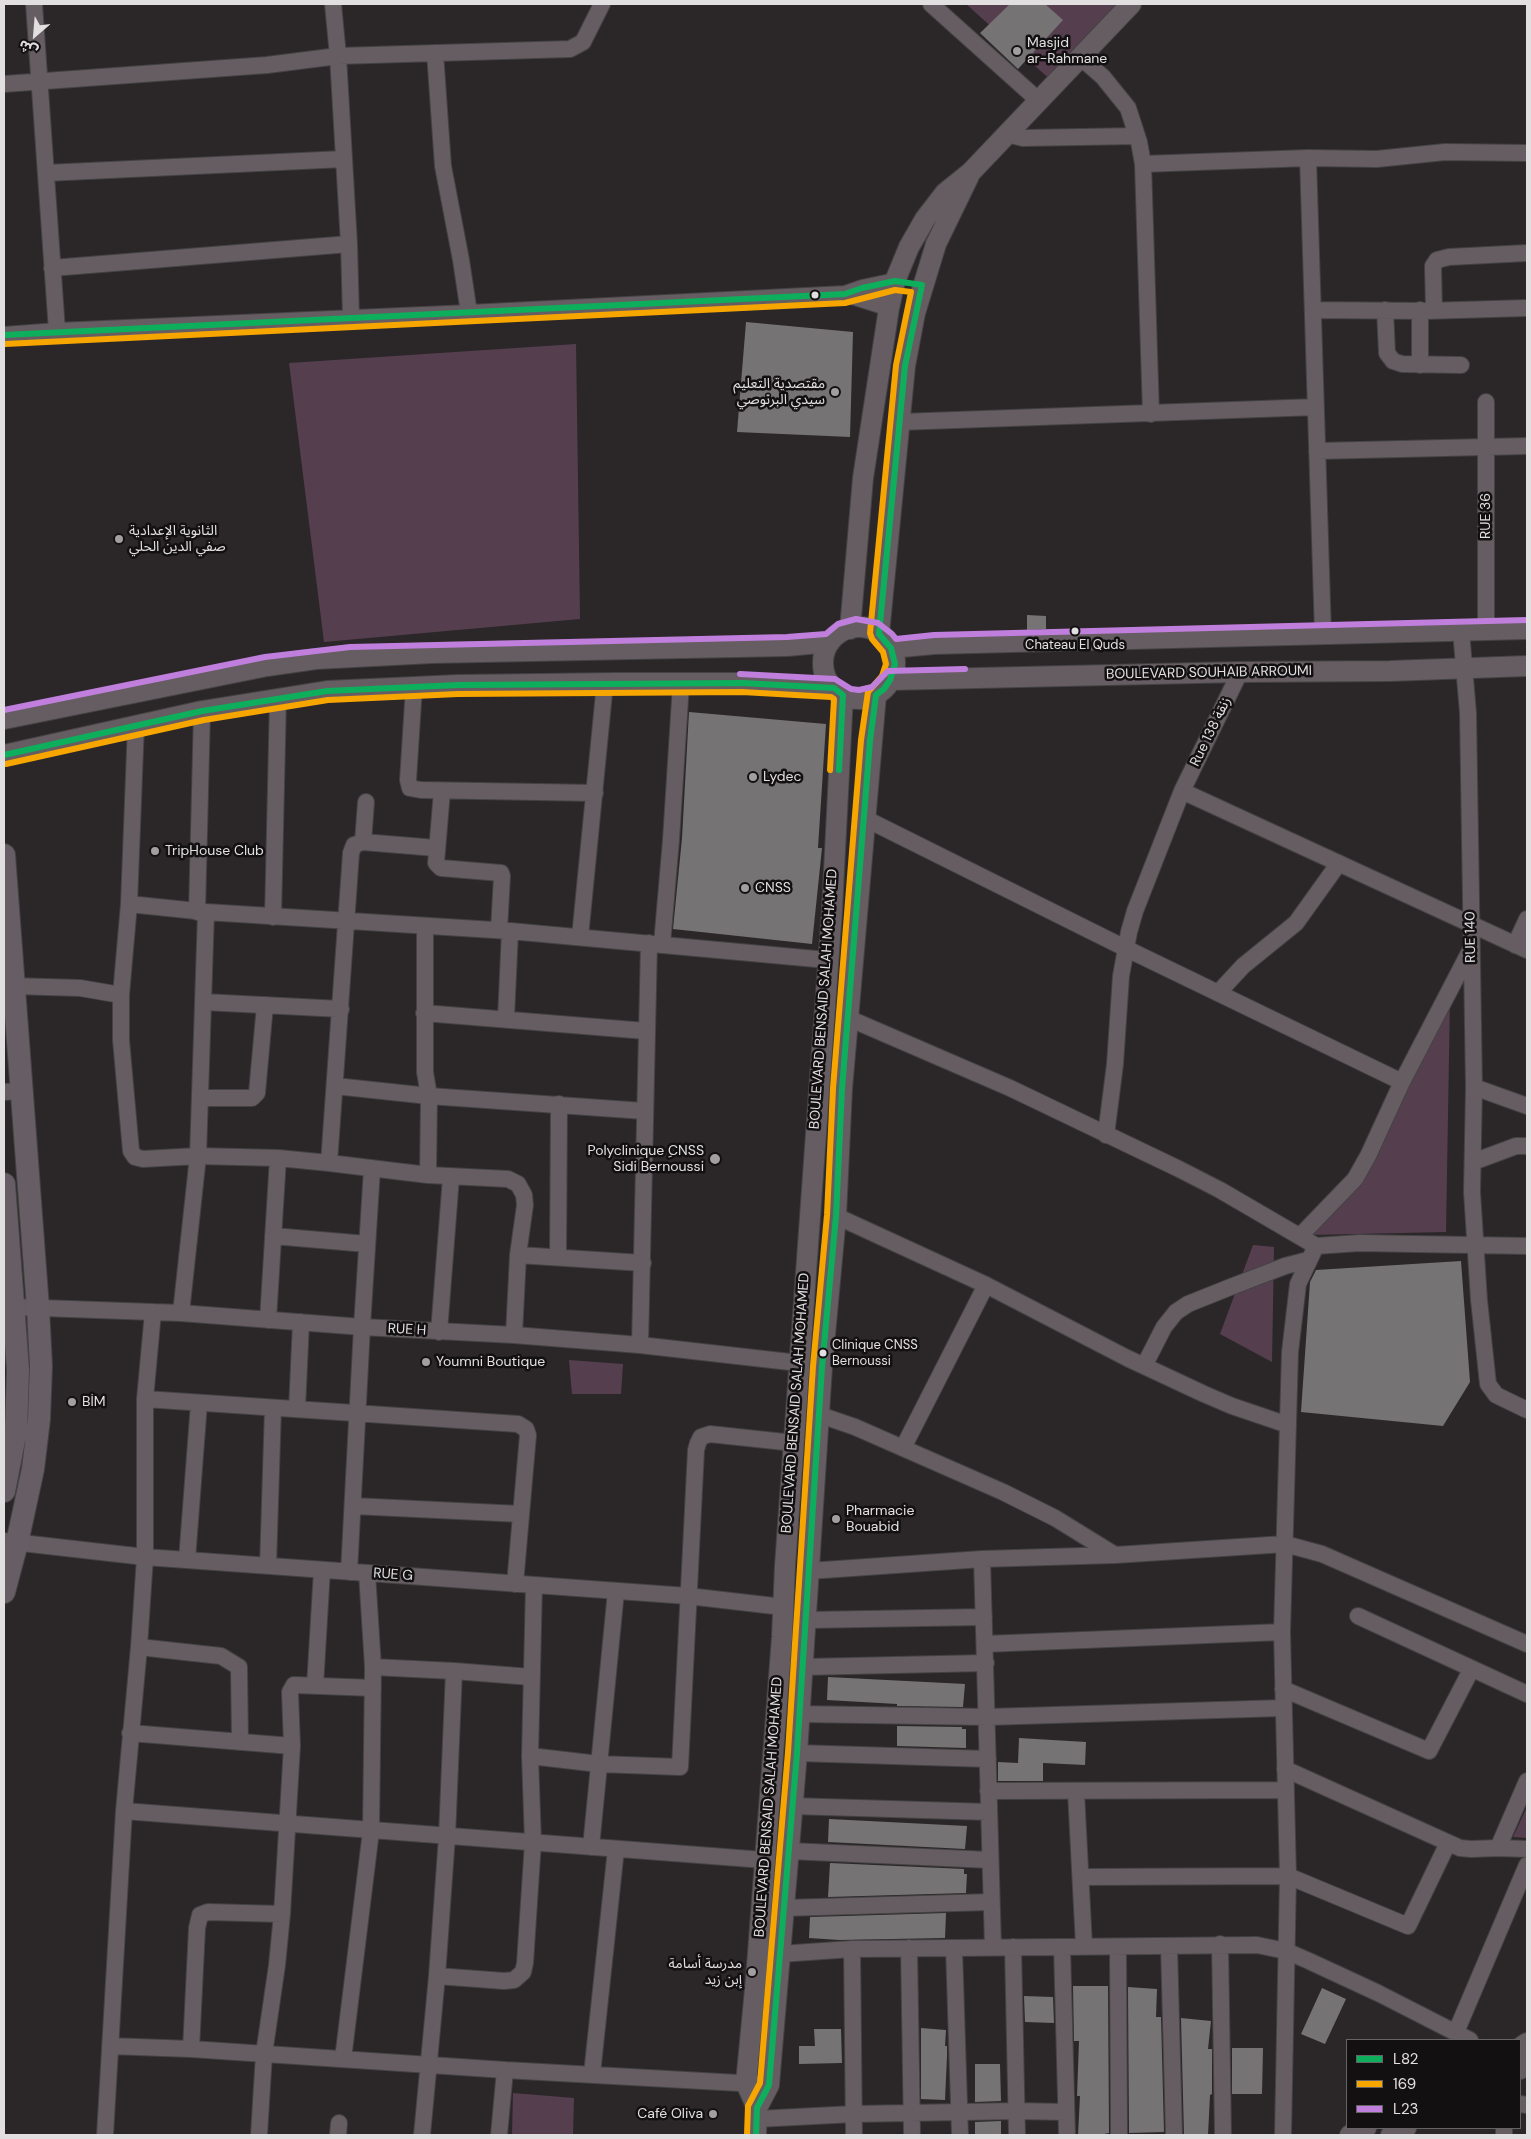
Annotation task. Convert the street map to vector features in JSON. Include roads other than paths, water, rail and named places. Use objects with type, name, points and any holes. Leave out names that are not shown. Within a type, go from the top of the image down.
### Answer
[{"type":"main road","points":[[4,855],[13,986],[12,1091],[38,1308],[41,1366],[39,1418],[33,1469],[10,1542],[4,1592]]},
{"type":"main road","points":[[4,1184],[18,1370],[10,1411],[16,1430],[4,1491]]},
{"type":"street","points":[[34,4],[56,331]]},
{"type":"street","points":[[333,4],[350,244],[351,318]]},
{"type":"street","points":[[930,4],[1038,100]]},
{"type":"street","points":[[850,629],[863,478],[889,308],[895,281],[909,247],[925,219],[945,193],[971,172],[1131,4]]},
{"type":"street","points":[[4,84],[267,65],[338,56],[570,50],[583,42],[599,7]]},
{"type":"street","points":[[435,53],[443,166],[469,313]]},
{"type":"street","points":[[1080,57],[1103,77],[1128,108],[1143,164],[1151,414]]},
{"type":"street","points":[[1006,134],[1023,138],[1137,136]]},
{"type":"street","points":[[1143,164],[1308,158],[1377,159],[1431,153],[1527,153]]},
{"type":"street","points":[[1308,158],[1323,634]]},
{"type":"street","points":[[46,173],[344,159]]},
{"type":"street","points":[[4,755],[136,724],[202,711],[327,691],[605,683],[742,684],[838,692],[859,699],[876,695],[884,689],[890,680],[895,664],[885,641],[905,366],[922,285],[936,244],[971,172]]},
{"type":"street","points":[[52,268],[350,244]]},
{"type":"street","points":[[1420,365],[1433,266],[1437,260],[1450,257],[1527,253]]},
{"type":"street","points":[[4,335],[846,294],[862,288],[895,281],[922,285]]},
{"type":"street","points":[[846,294],[889,308],[915,313]]},
{"type":"street","points":[[1314,310],[1527,308]]},
{"type":"street","points":[[1385,310],[1387,353],[1393,361],[1402,364],[1461,365]]},
{"type":"street","name":"RUE 36","points":[[1486,402],[1486,630]]},
{"type":"street","points":[[900,422],[1316,407]]},
{"type":"street","points":[[1317,451],[1527,446]]},
{"type":"street","points":[[838,692],[825,674],[824,658],[830,642],[836,636],[850,629],[862,628],[885,641],[934,644],[1527,629]]},
{"type":"street","name":"RUE 140","points":[[1460,631],[1465,668],[1468,722],[1474,1087],[1474,1244],[1488,1384],[1496,1395],[1527,1410]]},
{"type":"street","points":[[4,719],[258,668],[316,659],[432,653],[787,646],[830,642]]},
{"type":"street","name":"BOULEVARD SOUHAIB ARROUMI","points":[[890,680],[1240,672],[1390,671],[1527,666]]},
{"type":"street","name":"Rue 138 زنقة","points":[[1106,1134],[1115,1064],[1121,976],[1125,948],[1135,910],[1182,791],[1240,672]]},
{"type":"street","points":[[580,937],[605,683]]},
{"type":"street","points":[[640,1345],[646,1031],[655,944],[671,840],[681,684]]},
{"type":"street","points":[[414,687],[408,780],[410,788],[442,791],[595,793]]},
{"type":"street","name":"BOULEVARD BENSAID SALAH MOHAMED","points":[[757,2121],[746,2083],[756,1978],[783,1607],[827,960],[838,692]]},
{"type":"street","name":"BOULEVARD BENSAID SALAH MOHAMED","points":[[757,2121],[769,2085],[789,1851],[836,1216],[842,1089],[876,695]]},
{"type":"street","points":[[273,917],[278,698]]},
{"type":"street","points":[[181,1313],[198,1156],[201,1098],[204,1002],[201,912],[202,711]]},
{"type":"street","points":[[136,724],[129,904],[121,995],[122,1040],[131,1151],[135,1157],[143,1159],[198,1156],[278,1158],[428,1175],[508,1179],[518,1184],[524,1195],[525,1205],[518,1255],[514,1335]]},
{"type":"street","points":[[442,791],[436,863],[441,868],[501,872],[506,1018]]},
{"type":"street","points":[[1182,791],[1521,947],[1527,919]]},
{"type":"street","points":[[363,842],[366,802]]},
{"type":"street","points":[[864,818],[1125,948],[1402,1082]]},
{"type":"street","points":[[329,1163],[351,852],[354,845],[363,842],[436,848]]},
{"type":"street","points":[[1218,993],[1243,966],[1296,923],[1339,863]]},
{"type":"street","points":[[129,904],[201,912],[580,937],[827,960]]},
{"type":"street","points":[[425,926],[424,1013],[425,1072],[429,1096],[428,1175]]},
{"type":"street","points":[[1300,1236],[1354,1179],[1368,1156],[1402,1082],[1472,949]]},
{"type":"street","points":[[13,986],[80,988],[121,995]]},
{"type":"street","points":[[204,1002],[341,1009]]},
{"type":"street","points":[[201,1098],[252,1098],[257,1093],[265,1005]]},
{"type":"street","points":[[424,1013],[506,1018],[646,1031]]},
{"type":"street","points":[[848,1018],[1010,1088],[1106,1134],[1220,1190],[1316,1246],[1359,1242],[1527,1246]]},
{"type":"street","points":[[335,1086],[429,1096],[644,1111]]},
{"type":"street","points":[[1474,1087],[1527,1106]]},
{"type":"street","points":[[558,1257],[559,1104]]},
{"type":"street","points":[[1473,1162],[1516,1146],[1527,1146]]},
{"type":"street","points":[[268,1320],[278,1158]]},
{"type":"street","points":[[349,1572],[372,1169]]},
{"type":"street","points":[[439,1332],[451,1176]]},
{"type":"street","points":[[836,1216],[986,1285],[1144,1366],[1232,1406],[1288,1425]]},
{"type":"street","points":[[273,1236],[367,1244]]},
{"type":"street","points":[[1283,2135],[1288,1876],[1282,1632],[1290,1352],[1296,1296],[1308,1260],[1316,1246]]},
{"type":"street","points":[[518,1255],[643,1263]]},
{"type":"street","points":[[1144,1366],[1164,1328],[1176,1312],[1188,1304],[1285,1266],[1308,1260]]},
{"type":"street","points":[[903,1448],[986,1285]]},
{"type":"street","name":"RUE H","points":[[14,1307],[181,1313],[362,1327],[514,1335],[640,1345],[799,1363]]},
{"type":"street","points":[[105,2135],[124,1811],[145,1557],[145,1399],[153,1312]]},
{"type":"street","points":[[297,1409],[301,1322]]},
{"type":"street","points":[[145,1399],[522,1426],[528,1435],[515,1584]]},
{"type":"street","points":[[187,1560],[199,1403]]},
{"type":"street","points":[[268,1566],[273,1408]]},
{"type":"street","points":[[820,1416],[855,1427],[1003,1492],[1055,1518],[1115,1555]]},
{"type":"street","points":[[530,1756],[599,1764],[680,1767],[696,1450],[701,1437],[705,1434],[794,1443]]},
{"type":"street","points":[[353,1506],[521,1514]]},
{"type":"street","name":"RUE G","points":[[10,1542],[145,1557],[688,1596],[783,1607]]},
{"type":"street","points":[[810,1571],[1285,1544],[1330,1557],[1527,1644]]},
{"type":"street","points":[[982,1560],[988,1717],[988,1791],[993,1947]]},
{"type":"street","points":[[315,1686],[322,1570]]},
{"type":"street","points":[[343,2059],[371,1831],[373,1667],[367,1573]]},
{"type":"street","points":[[437,1976],[504,1981],[514,1980],[523,1972],[533,1842],[530,1756],[534,1585]]},
{"type":"street","points":[[591,1847],[616,1591]]},
{"type":"street","points":[[1358,1616],[1471,1670],[1527,1694]]},
{"type":"street","points":[[807,1620],[984,1617]]},
{"type":"street","points":[[985,1644],[1282,1632]]},
{"type":"street","points":[[139,1647],[221,1656],[239,1667],[240,1742]]},
{"type":"street","points":[[803,1666],[986,1663]]},
{"type":"street","points":[[373,1667],[531,1677]]},
{"type":"street","points":[[1283,1689],[1429,1752],[1471,1670]]},
{"type":"street","points":[[422,2135],[437,1976],[447,1836],[454,1671]]},
{"type":"street","points":[[259,2135],[264,2054],[277,1965],[282,1914],[292,1746],[290,1692],[294,1685],[373,1688]]},
{"type":"street","points":[[800,1714],[988,1717],[1283,1708]]},
{"type":"street","points":[[130,1733],[292,1746]]},
{"type":"street","points":[[797,1753],[988,1758]]},
{"type":"street","points":[[1285,1769],[1448,1843],[1471,1849],[1527,1849]]},
{"type":"street","points":[[1498,1848],[1527,1781]]},
{"type":"street","points":[[988,1791],[1285,1790]]},
{"type":"street","points":[[1076,1792],[1082,1877],[1084,1946]]},
{"type":"street","points":[[792,1806],[989,1812]]},
{"type":"street","points":[[124,1811],[764,1860]]},
{"type":"street","points":[[1082,1877],[1288,1876],[1408,1926],[1448,1843]]},
{"type":"street","points":[[592,2074],[616,1849]]},
{"type":"street","points":[[789,1851],[990,1860]]},
{"type":"street","points":[[780,1954],[852,1949],[1257,1945],[1286,1950],[1463,2036],[1527,1865]]},
{"type":"street","points":[[784,1908],[991,1902]]},
{"type":"street","points":[[191,2049],[197,1928],[200,1915],[208,1912],[282,1914]]},
{"type":"street","points":[[1220,1944],[1223,2135]]},
{"type":"street","points":[[1169,1946],[1174,2135]]},
{"type":"street","points":[[1013,1947],[1017,2135]]},
{"type":"street","points":[[1062,1947],[1067,2135]]},
{"type":"street","points":[[1118,1947],[1119,2135]]},
{"type":"street","points":[[908,1948],[912,2135]]},
{"type":"street","points":[[954,1948],[960,2135]]},
{"type":"street","points":[[852,1949],[854,2135]]},
{"type":"street","points":[[110,2046],[191,2049],[504,2070],[769,2085]]},
{"type":"street","points":[[499,2135],[504,2070]]},
{"type":"street","points":[[757,2121],[854,2114],[1066,2112]]},
{"type":"street","points":[[1350,2135],[1364,2129]]},
{"type":"street","points":[[1391,2135],[1404,2129]]},
{"type":"place","name":"Masjid ar-Rahmane","points":[[1017,51]]},
{"type":"place","name":"مقتصدية التعليم سيدي البرنوصي","points":[[835,392]]},
{"type":"place","name":"الثانوية الإعدادية صفي الدين الحلي","points":[[119,539]]},
{"type":"place","name":"Chateau El Quds","points":[[1075,631]]},
{"type":"place","name":"Lydec","points":[[753,777]]},
{"type":"place","name":"TripHouse Club","points":[[155,851]]},
{"type":"place","name":"CNSS","points":[[745,888]]},
{"type":"place","name":"Polyclinique ِCNSS Sidi Bernoussi","points":[[715,1159]]},
{"type":"place","name":"Clinique CNSS Bernoussi","points":[[823,1353]]},
{"type":"place","name":"Youmni Boutique","points":[[426,1362]]},
{"type":"place","name":"BİM","points":[[72,1402]]},
{"type":"place","name":"Pharmacie Bouabid","points":[[836,1519]]},
{"type":"place","name":"مدرسة أسامة إبن زيد","points":[[752,1972]]},
{"type":"place","name":"Café Oliva","points":[[713,2114]]}]
